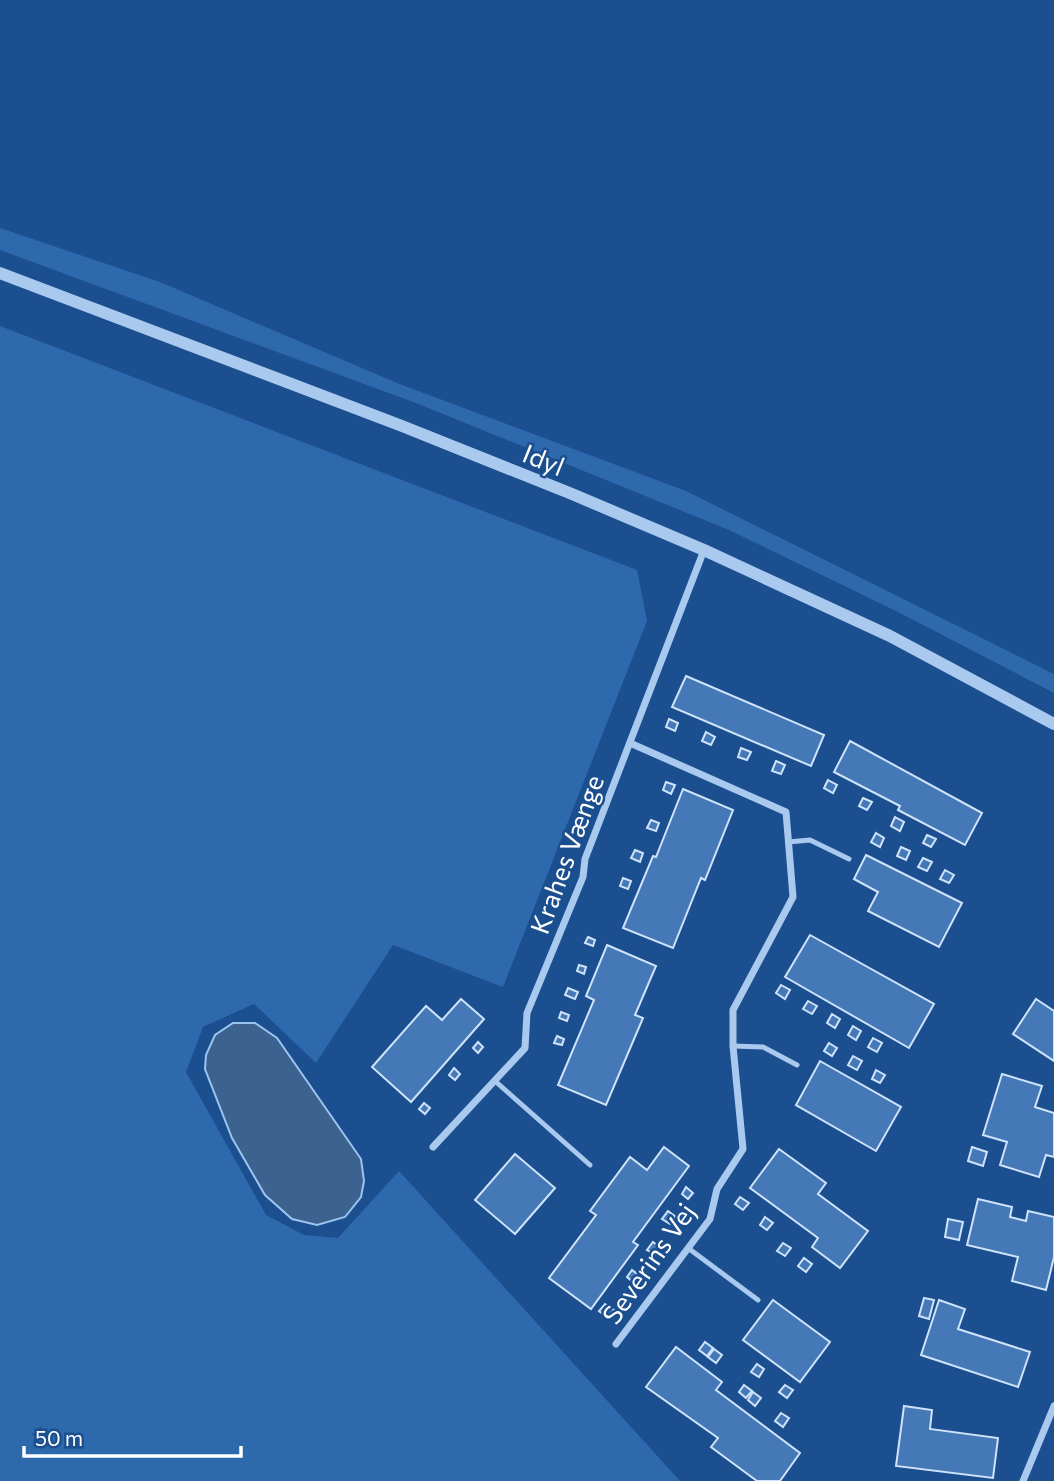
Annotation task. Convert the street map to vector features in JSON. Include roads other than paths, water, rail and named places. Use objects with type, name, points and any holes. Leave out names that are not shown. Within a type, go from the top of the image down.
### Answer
[{"type":"street","name":"Idyl","points":[[0,273],[402,426],[704,550],[890,636],[1054,724]]},
{"type":"street","name":"Krahes Vænge","points":[[433,1147],[525,1048],[527,1013],[583,877],[585,859],[704,550]]},
{"type":"street","name":"Severins Vej","points":[[616,1344],[710,1219],[717,1189],[743,1149],[733,1046],[733,1010],[793,897],[786,812],[630,743]]},
{"type":"street","points":[[1023,1481],[1054,1406]]},
{"type":"lane","points":[[788,842],[810,840],[849,859]]},
{"type":"lane","points":[[733,1046],[763,1047],[797,1065]]},
{"type":"lane","points":[[495,1081],[590,1165]]},
{"type":"lane","points":[[688,1248],[758,1300]]}]
